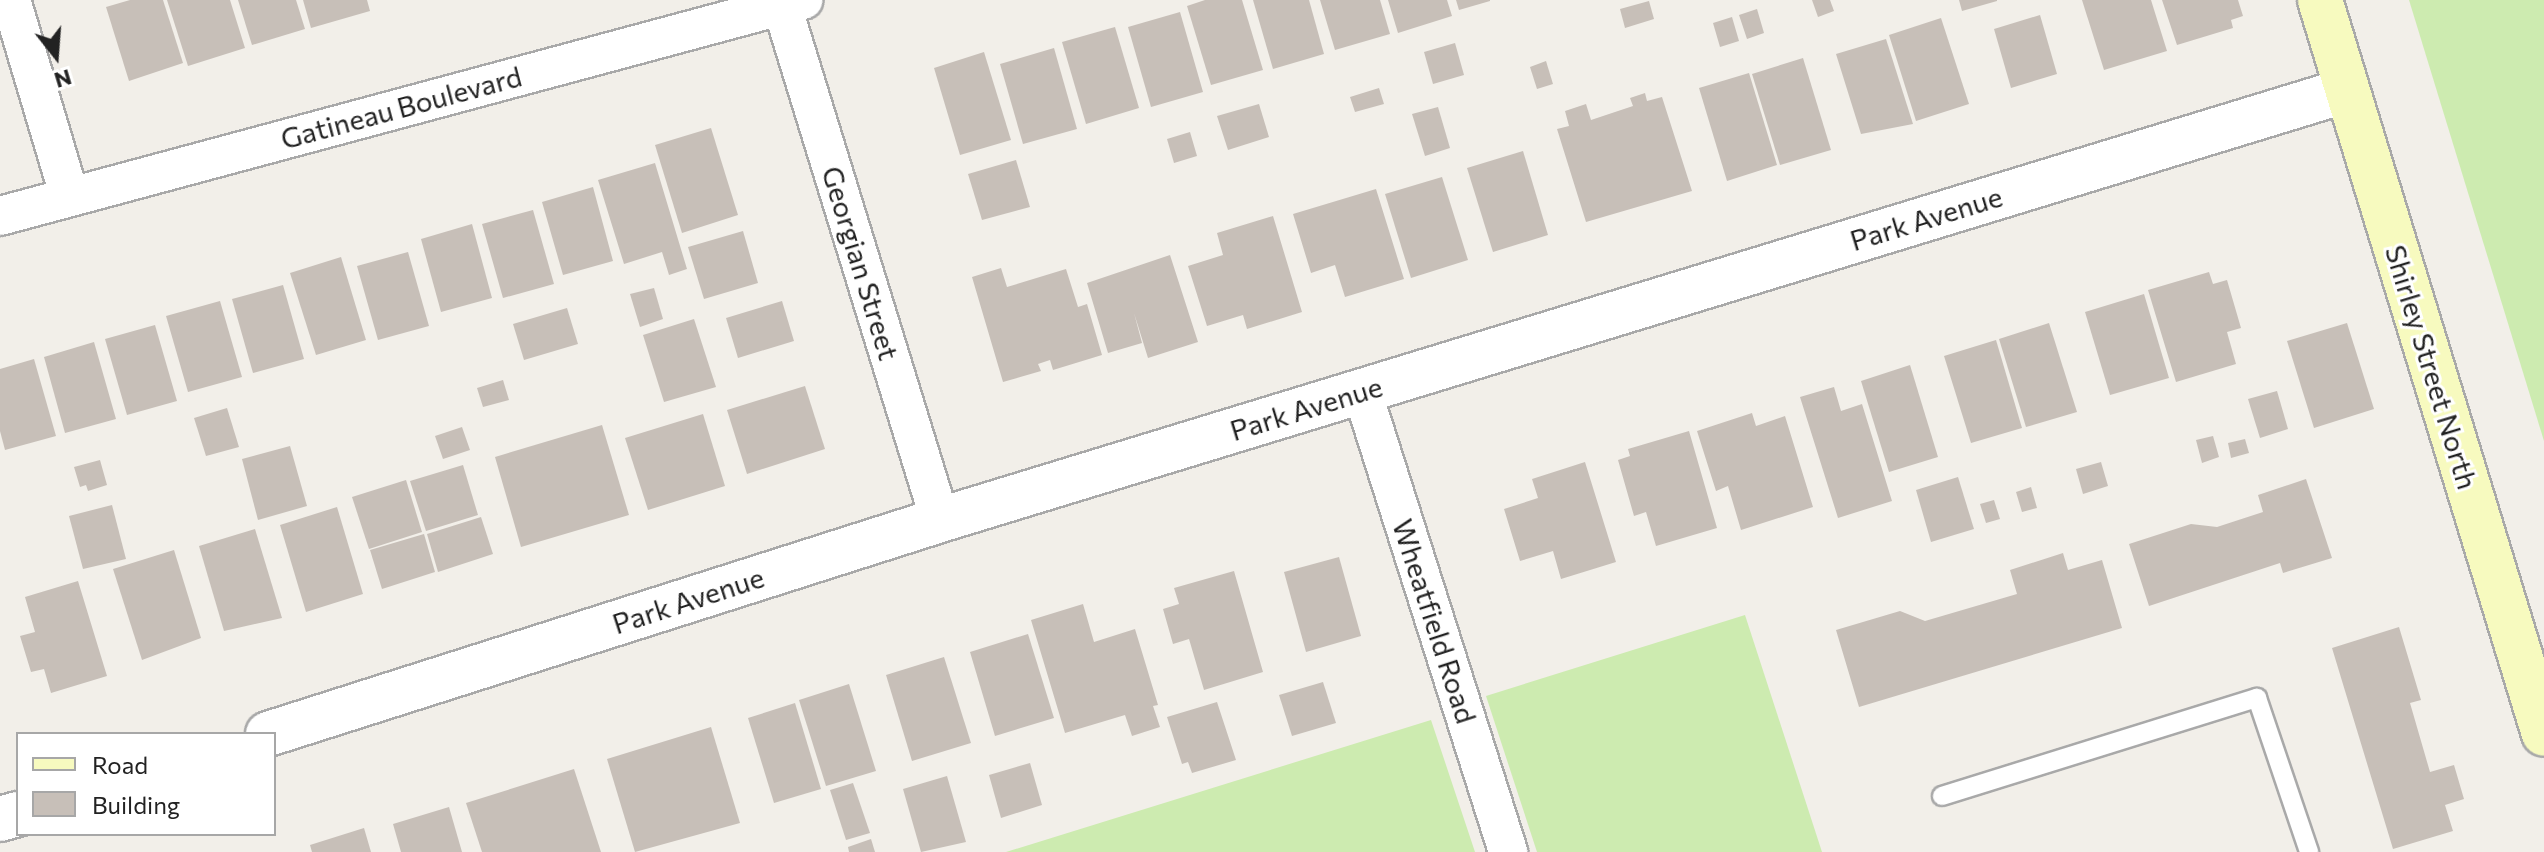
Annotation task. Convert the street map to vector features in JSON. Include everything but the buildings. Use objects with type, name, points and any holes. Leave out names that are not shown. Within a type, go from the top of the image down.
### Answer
[{"type":"main road","name":"Shirley Street North","points":[[2320,0],[2544,734]]},
{"type":"street","points":[[11,0],[69,194]]},
{"type":"street","name":"Gatineau Boulevard","points":[[0,216],[69,194],[792,3]]},
{"type":"street","name":"Georgian Street","points":[[792,3],[940,520]]},
{"type":"street","name":"Park Avenue","points":[[274,732],[940,520],[2347,90]]},
{"type":"street","name":"Wheatfield Road","points":[[1362,391],[1508,852]]},
{"type":"lane","points":[[1942,796],[2257,698],[2309,852]]},
{"type":"green space","points":[[2409,0],[2544,0],[2544,441]]},
{"type":"green space","points":[[1745,615],[1822,852],[1537,852],[1486,696]]},
{"type":"green space","points":[[1431,720],[1475,852],[1006,852]]}]
